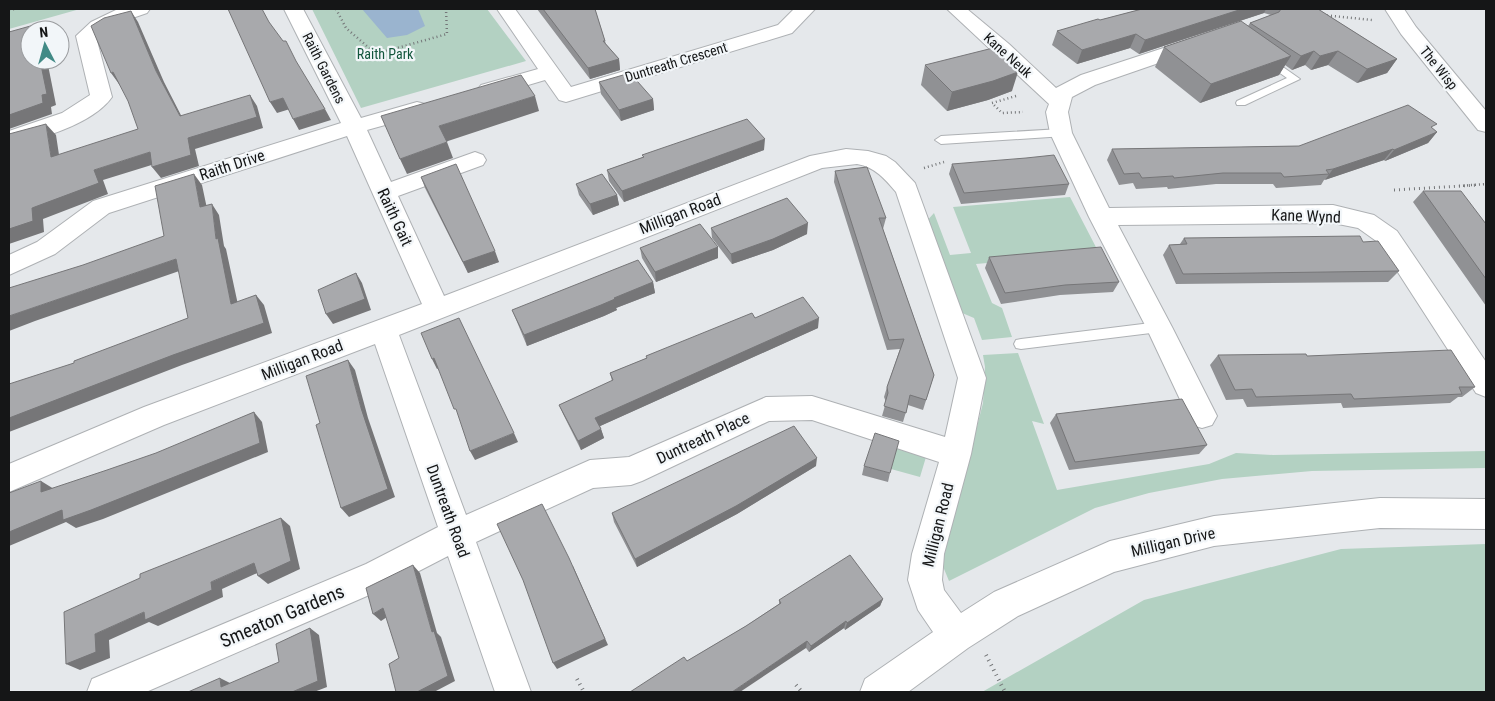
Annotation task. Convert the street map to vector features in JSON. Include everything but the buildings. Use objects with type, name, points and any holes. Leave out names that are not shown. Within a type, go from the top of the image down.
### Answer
[{"type":"street","points":[[9,139],[76,116],[93,105],[101,97],[86,36],[96,26],[112,18],[140,9]]},
{"type":"street","name":"Raith Gardens","points":[[294,9],[353,127]]},
{"type":"street","points":[[465,96],[550,72],[506,9]]},
{"type":"street","name":"Duntreath Crescent","points":[[550,72],[566,95],[785,29],[805,9]]},
{"type":"street","name":"Kane Neuk","points":[[956,9],[1002,48],[1060,118]]},
{"type":"street","name":"The Wisp","points":[[1398,16],[1486,125]]},
{"type":"street","points":[[1202,416],[1159,327],[1101,218],[1060,118],[1063,93],[1088,80],[1220,36]]},
{"type":"street","name":"Raith Drive","points":[[9,266],[46,248],[101,207],[353,127],[437,104]]},
{"type":"street","name":"Raith Gait","points":[[353,127],[436,308]]},
{"type":"street","name":"Milligan Road","points":[[9,478],[154,416],[384,330],[436,308],[818,161],[849,155],[865,157],[876,161],[896,175],[907,188],[972,378],[956,454],[928,554],[925,580],[930,598],[963,631]]},
{"type":"street","points":[[383,193],[475,160]]},
{"type":"street","name":"Kane Wynd","points":[[1101,218],[1333,214],[1365,221],[1388,237],[1486,385]]},
{"type":"street","name":"Duntreath Road","points":[[384,330],[513,692]]},
{"type":"street","name":"Duntreath Place","points":[[456,535],[590,474],[631,471],[766,409],[812,408],[956,454]]},
{"type":"street","name":"Milligan Drive","points":[[892,689],[963,631],[1006,604],[1110,557],[1214,531],[1380,513],[1486,514]]},
{"type":"street","name":"Smeaton Gardens","points":[[105,692],[378,575],[456,535]]},
{"type":"lane","points":[[1241,103],[1295,79],[1255,51]]},
{"type":"lane","points":[[941,140],[1060,118]]},
{"type":"lane","points":[[1020,344],[1159,327]]},
{"type":"path","points":[[9,10],[15,9]]},
{"type":"path","points":[[336,9],[346,28],[376,54],[446,34],[446,9]]},
{"type":"path","points":[[1318,17],[1326,15],[1398,16]]},
{"type":"path","points":[[1017,95],[992,103],[1002,113],[1033,112],[1060,118]]},
{"type":"path","points":[[1394,190],[1486,184]]},
{"type":"path","points":[[963,631],[1005,692]]},
{"type":"path","points":[[577,679],[584,692]]},
{"type":"path","points":[[796,685],[802,692]]},
{"type":"green space","points":[[9,9],[80,9],[41,20],[20,20],[20,26],[9,29]]},
{"type":"green space","name":"Raith Park","points":[[312,9],[487,9],[526,61],[361,108]]},
{"type":"green space","points":[[1070,197],[1099,253],[976,264],[992,303],[1002,308],[1012,337],[982,340],[974,318],[955,310],[925,223],[934,213],[950,255],[971,253],[953,207]]},
{"type":"green space","points":[[1018,353],[1044,424],[1032,421],[1057,490],[1209,464],[1236,453],[1273,455],[1486,451],[1486,468],[1312,471],[1222,479],[1149,493],[1095,508],[949,581],[942,564],[983,403],[985,367],[983,355]]},
{"type":"green space","points":[[897,443],[926,457],[920,477],[891,469]]},
{"type":"green space","points":[[1486,544],[1486,692],[982,692],[1144,600],[1341,549]]},
{"type":"water","points":[[362,9],[418,9],[425,26],[407,35],[387,38]]}]
